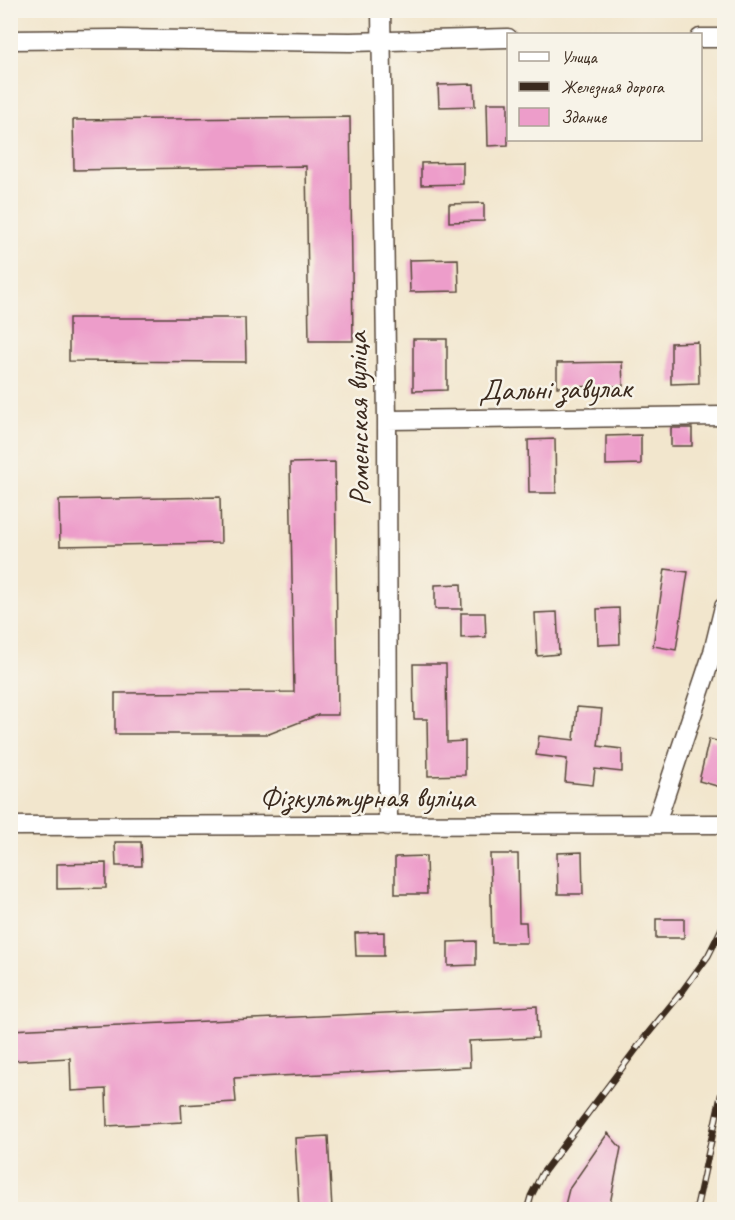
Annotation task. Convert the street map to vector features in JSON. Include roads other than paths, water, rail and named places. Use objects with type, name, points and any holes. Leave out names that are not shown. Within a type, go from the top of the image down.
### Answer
[{"type":"street","name":"Роменская вуліца","points":[[381,10],[387,420],[388,826]]},
{"type":"street","points":[[702,38],[724,38]]},
{"type":"street","points":[[10,40],[507,39]]},
{"type":"street","name":"Дальні завулак","points":[[387,420],[724,416]]},
{"type":"street","points":[[656,823],[713,652],[724,607]]},
{"type":"street","name":"Фізкультурная вуліца","points":[[10,826],[724,824]]},
{"type":"railway","points":[[527,1210],[542,1174],[708,956],[724,924]]},
{"type":"railway","points":[[696,1210],[724,1082]]}]
